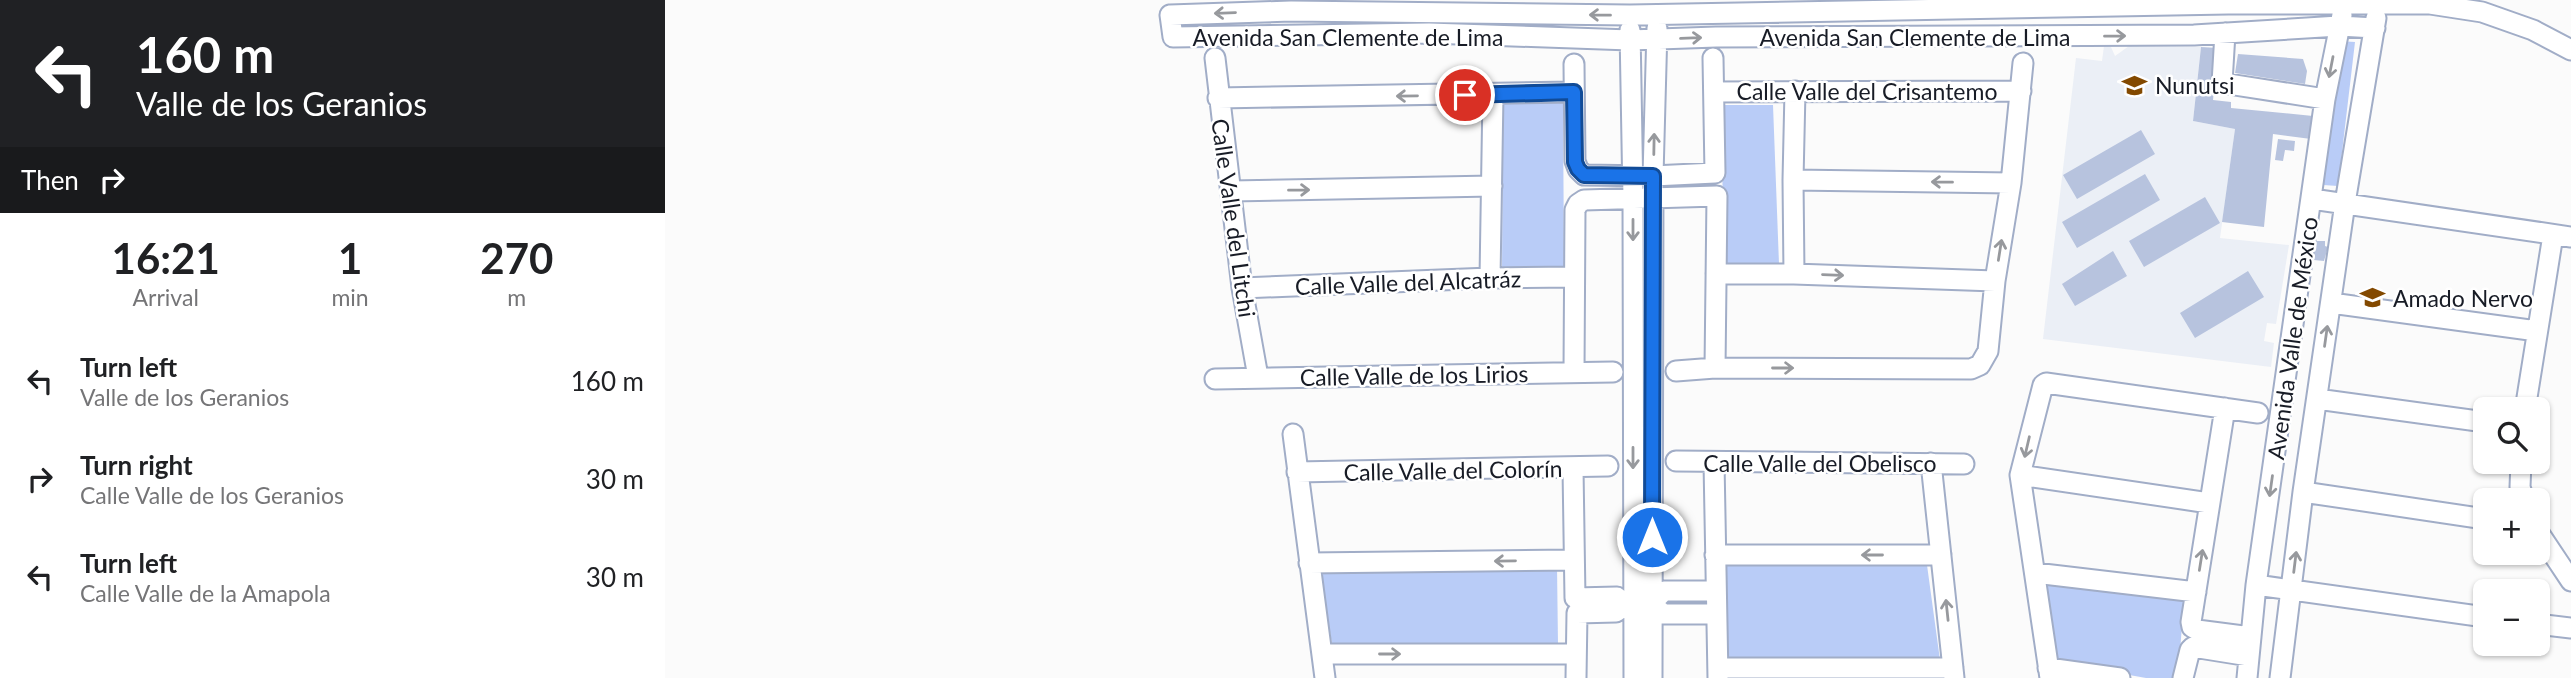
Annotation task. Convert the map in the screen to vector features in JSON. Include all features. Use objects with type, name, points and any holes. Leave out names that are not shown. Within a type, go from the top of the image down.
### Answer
[{"type":"street","name":"Avenida San Clemente de Lima","points":[[2375,28],[2339,26],[2225,33],[1657,40],[1429,33],[1173,37],[1164,8],[1289,6],[1630,15],[1658,14],[1677,6],[2227,2],[2430,4],[2482,12],[2533,30],[2571,50]]},
{"type":"street","name":"Avenida Valle de México","points":[[2247,678],[2256,585],[2325,99],[2346,2]]},
{"type":"street","name":"Avenida Valle de México","points":[[2280,678],[2303,492],[2345,203],[2379,3]]},
{"type":"street","points":[[1289,6],[1300,35]]},
{"type":"street","points":[[1634,678],[1658,14]]},
{"type":"street","points":[[1630,15],[1637,604],[1652,678]]},
{"type":"street","points":[[2225,33],[2222,83],[2325,99]]},
{"type":"street","name":"Calle Valle del Litchi","points":[[1215,58],[1243,288],[1258,377]]},
{"type":"street","points":[[1574,64],[1575,162],[1578,169],[1584,175],[1653,176],[1714,173],[1713,58]]},
{"type":"street","points":[[1676,371],[1715,368],[1971,369],[1980,365],[1988,351],[1995,281],[2011,183],[2023,63]]},
{"type":"street","points":[[1794,274],[1795,91]]},
{"type":"street","name":"Calle Valle del Crisantemo","points":[[1714,92],[2021,91]]},
{"type":"street","points":[[1218,98],[1574,92]]},
{"type":"street","points":[[1490,278],[1493,94]]},
{"type":"street","points":[[1793,180],[2011,183]]},
{"type":"street","points":[[1231,191],[1492,186]]},
{"type":"street","points":[[1574,372],[1575,210],[1584,200],[1653,197],[1717,196],[1715,368]]},
{"type":"street","points":[[2312,199],[2562,236],[2537,331],[2527,397]]},
{"type":"street","points":[[1716,274],[1995,281]]},
{"type":"street","name":"Calle Valle del Alcatráz","points":[[1243,288],[1574,277]]},
{"type":"street","points":[[2331,303],[2537,331]]},
{"type":"street","name":"Calle Valle de los Lirios","points":[[1215,379],[1613,372]]},
{"type":"street","points":[[2120,678],[2049,673],[2020,475],[2041,388],[2046,383],[2258,413]]},
{"type":"street","points":[[2318,399],[2473,420]]},
{"type":"street","points":[[2225,408],[2192,627],[2197,631],[2250,647]]},
{"type":"street","points":[[1293,434],[1325,678]]},
{"type":"street","name":"Calle Valle del Obelisco","points":[[1676,461],[1964,464]]},
{"type":"street","points":[[1714,461],[1718,673],[1954,673],[1931,463]]},
{"type":"street","name":"Calle Valle del Colorín","points":[[1297,472],[1608,466]]},
{"type":"street","points":[[1573,468],[1576,678]]},
{"type":"street","points":[[2020,475],[2209,503]]},
{"type":"street","points":[[2303,492],[2473,517]]},
{"type":"street","points":[[2550,550],[2571,581]]},
{"type":"street","points":[[1715,555],[1941,555]]},
{"type":"street","points":[[1309,563],[1573,560]]},
{"type":"street","points":[[2035,573],[2196,592]]},
{"type":"street","points":[[2256,585],[2473,615]]},
{"type":"street","points":[[1576,606],[1616,612],[1664,591],[1716,591]]},
{"type":"street","points":[[1637,604],[1663,614],[1716,614]]},
{"type":"street","points":[[2550,626],[2571,628]]},
{"type":"street","points":[[2183,678],[2190,650],[2193,648],[2250,647]]},
{"type":"street","points":[[1322,654],[1576,654]]},
{"type":"shaded area","points":[[2339,41],[2355,42],[2338,186],[2323,185]]},
{"type":"shaded area","points":[[2104,46],[2111,47],[2115,56],[2129,46],[2201,47],[2193,121],[2235,129],[2220,238],[2289,245],[2276,324],[2267,323],[2264,341],[2274,343],[2271,367],[2043,339],[2076,58],[2102,61]]},
{"type":"shaded area","points":[[1503,103],[1563,103],[1564,268],[1502,270]]},
{"type":"shaded area","points":[[1721,105],[1773,105],[1779,264],[1724,265]]},
{"type":"shaded area","points":[[1724,561],[1927,565],[1940,660],[1723,660]]},
{"type":"shaded area","points":[[1557,566],[1558,645],[1332,644],[1319,569]]},
{"type":"shaded area","points":[[2044,585],[2184,599],[2178,678],[2146,678],[2052,661]]},
{"type":"building","points":[[2201,47],[2218,48],[2213,100],[2231,102],[2231,108],[2313,116],[2311,139],[2273,134],[2264,227],[2222,222],[2235,129],[2193,121]]},
{"type":"building","points":[[2238,54],[2303,59],[2307,71],[2305,84],[2235,73]]},
{"type":"building","points":[[2141,130],[2155,154],[2077,199],[2063,175]]},
{"type":"building","points":[[2278,139],[2295,141],[2294,151],[2285,150],[2283,161],[2275,160]]},
{"type":"building","points":[[2145,174],[2160,200],[2077,248],[2062,222]]},
{"type":"building","points":[[2205,197],[2220,223],[2144,267],[2129,241]]},
{"type":"building","points":[[2316,241],[2325,241],[2325,246],[2328,247],[2324,261],[2314,260]]},
{"type":"building","points":[[2113,251],[2127,276],[2075,306],[2062,284]]},
{"type":"building","points":[[2248,271],[2264,297],[2195,338],[2180,313]]},
{"type":"place","name":"Nunutsi","points":[[2135,85]]},
{"type":"place","name":"Amado Nervo","points":[[2373,298]]},
{"type":"route","points":[[1465,95],[1574,92],[1575,162],[1578,169],[1584,175],[1653,176],[1652,537]]}]
